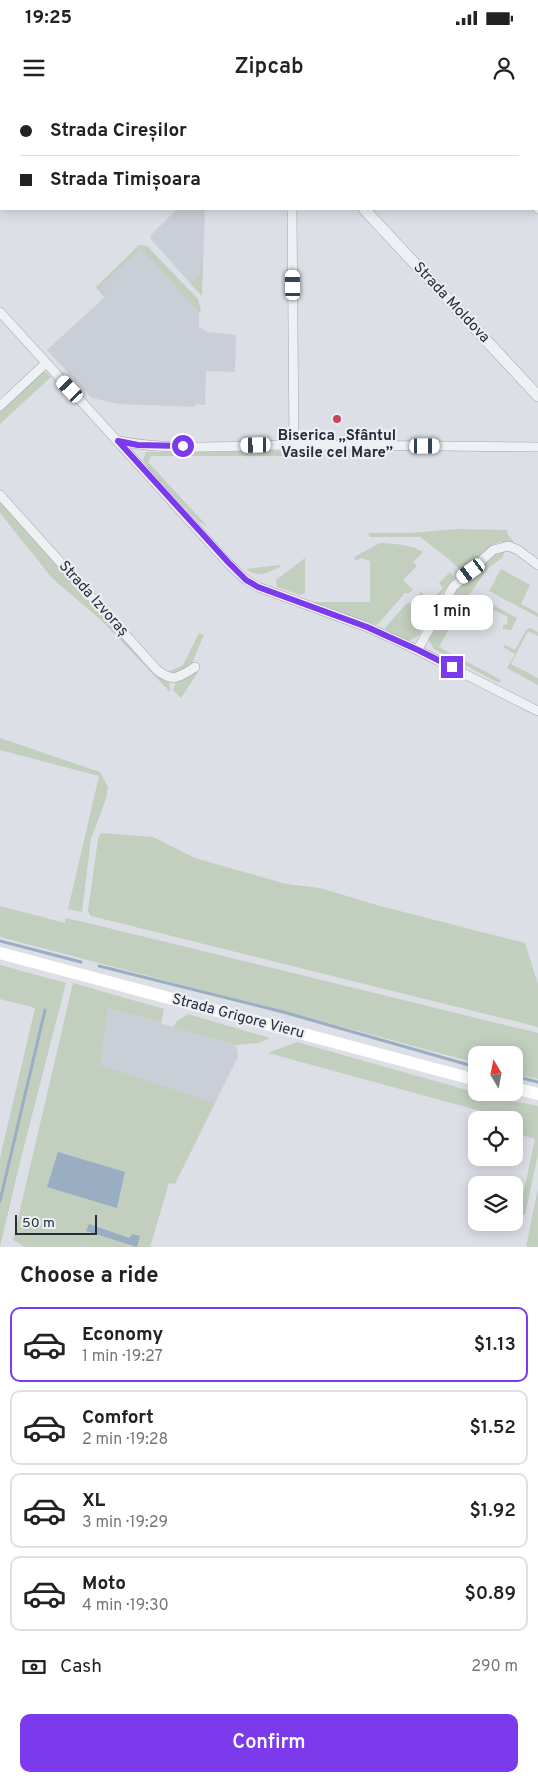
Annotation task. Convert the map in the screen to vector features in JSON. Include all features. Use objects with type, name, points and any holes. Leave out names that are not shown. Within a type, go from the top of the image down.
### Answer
[{"type":"main road","name":"Strada Grigore Vieru","points":[[0,953],[468,1078]]},
{"type":"main road","points":[[523,1090],[538,1094]]},
{"type":"street","points":[[292,210],[294,445]]},
{"type":"street","name":"Strada Moldova","points":[[365,210],[538,396]]},
{"type":"street","points":[[0,312],[246,580],[258,587],[367,627],[418,650],[538,711]]},
{"type":"street","points":[[0,406],[46,363]]},
{"type":"street","points":[[118,441],[138,445],[168,447],[294,445],[538,446]]},
{"type":"street","name":"Strada Izvoraș","points":[[0,495],[157,670],[165,676],[176,678],[195,667]]},
{"type":"street","points":[[418,650],[452,587],[493,550],[508,546],[518,550],[538,565]]},
{"type":"shaded area","points":[[176,210],[205,210],[203,266],[201,266],[201,273],[190,283],[151,239],[151,235]]},
{"type":"shaded area","points":[[141,249],[199,313],[199,327],[208,332],[236,335],[235,372],[206,371],[205,405],[196,404],[195,407],[119,404],[92,398],[47,350],[106,296],[98,287]]},
{"type":"shaded area","points":[[108,1008],[236,1045],[238,1057],[215,1103],[99,1065]]},
{"type":"green space","points":[[139,245],[147,246],[198,299],[201,310],[199,313],[141,249],[99,287],[106,295],[104,297],[96,287]]},
{"type":"green space","points":[[200,266],[203,266],[202,296],[190,283],[201,273]]},
{"type":"green space","points":[[43,372],[46,372],[51,377],[0,424],[0,411]]},
{"type":"green space","points":[[287,451],[287,456],[151,456],[148,462],[207,526],[198,521],[149,469],[143,460],[146,452]]},
{"type":"green space","points":[[0,500],[57,566],[159,675],[169,682],[170,692],[102,621],[52,578],[0,513]]},
{"type":"green space","points":[[456,529],[507,530],[508,535],[514,542],[494,544],[466,571],[461,571],[420,537],[370,537],[368,533],[412,533]]},
{"type":"green space","points":[[380,543],[407,546],[423,552],[413,562],[417,566],[403,580],[413,590],[405,593],[377,625],[309,604],[312,602],[370,602],[370,561],[361,558],[356,561],[354,557]]},
{"type":"green space","points":[[506,549],[502,558],[488,568],[460,610],[461,621],[467,625],[466,627],[453,621],[439,647],[501,680],[499,683],[434,649],[428,638],[448,608],[450,594],[496,552]]},
{"type":"green space","points":[[305,558],[305,593],[300,595],[277,587],[276,580]]},
{"type":"green space","points":[[280,565],[280,567],[263,574],[246,569]]},
{"type":"green space","points":[[501,569],[530,585],[521,604],[538,613],[538,617],[489,591]]},
{"type":"green space","points":[[450,572],[454,577],[453,580],[433,604],[416,597],[421,592],[430,601],[443,588],[439,583]]},
{"type":"green space","points":[[482,599],[517,618],[511,630],[503,629],[503,625],[507,624],[508,617],[486,606],[484,606],[479,617],[473,614],[472,609],[478,600]]},
{"type":"green space","points":[[411,603],[428,612],[429,617],[418,636],[408,641],[387,632],[385,628],[406,604]]},
{"type":"green space","points":[[530,628],[538,632],[538,636],[528,631],[511,664],[538,678],[538,685],[507,668],[515,654],[503,647],[505,645],[515,650],[527,629]]},
{"type":"green space","points":[[199,633],[204,635],[193,664],[174,675],[168,672],[183,665]]},
{"type":"green space","points":[[196,670],[198,672],[181,698],[173,690],[176,682]]},
{"type":"green space","points":[[0,738],[100,772],[108,787],[106,799],[91,839],[82,912],[68,909],[99,776],[0,750]]},
{"type":"green space","points":[[101,833],[153,837],[195,858],[286,884],[320,888],[380,906],[525,943],[538,984],[538,1027],[91,916],[88,911],[98,839]]},
{"type":"green space","points":[[0,906],[65,923],[66,918],[92,924],[538,1033],[538,1079],[523,1076],[523,1046],[468,1046],[468,1061],[0,937]]},
{"type":"green space","points":[[0,965],[66,983],[0,1247],[0,1158],[35,1008],[0,999]]},
{"type":"green space","points":[[73,983],[164,1009],[161,1023],[108,1008],[100,1065],[215,1103],[175,1184],[169,1183],[150,1247],[25,1247],[13,1240]]},
{"type":"green space","points":[[188,1014],[270,1038],[259,1043],[236,1045],[173,1027],[177,1021]]},
{"type":"green space","points":[[297,1042],[468,1090],[468,1101],[513,1101],[538,1106],[538,1154],[525,1215],[523,1215],[523,1195],[535,1139],[523,1136],[523,1111],[481,1111],[268,1053]]},
{"type":"green space","points":[[538,1188],[538,1247],[526,1247]]},
{"type":"water","points":[[58,1152],[125,1172],[117,1208],[47,1187]]},
{"type":"water","points":[[89,1224],[129,1238],[133,1234],[140,1236],[137,1247],[86,1231]]},
{"type":"waterway","points":[[0,941],[81,962]]},
{"type":"waterway","points":[[99,966],[283,1012],[468,1065]]},
{"type":"waterway","points":[[0,1201],[45,1010]]},
{"type":"waterway","points":[[523,1078],[538,1082]]},
{"type":"place","name":"Biserica „Sfântul Vasile cel Mare”","points":[[337,419]]},
{"type":"route","points":[[183,446],[138,445],[118,441],[246,580],[258,587],[367,627],[452,667]]}]
